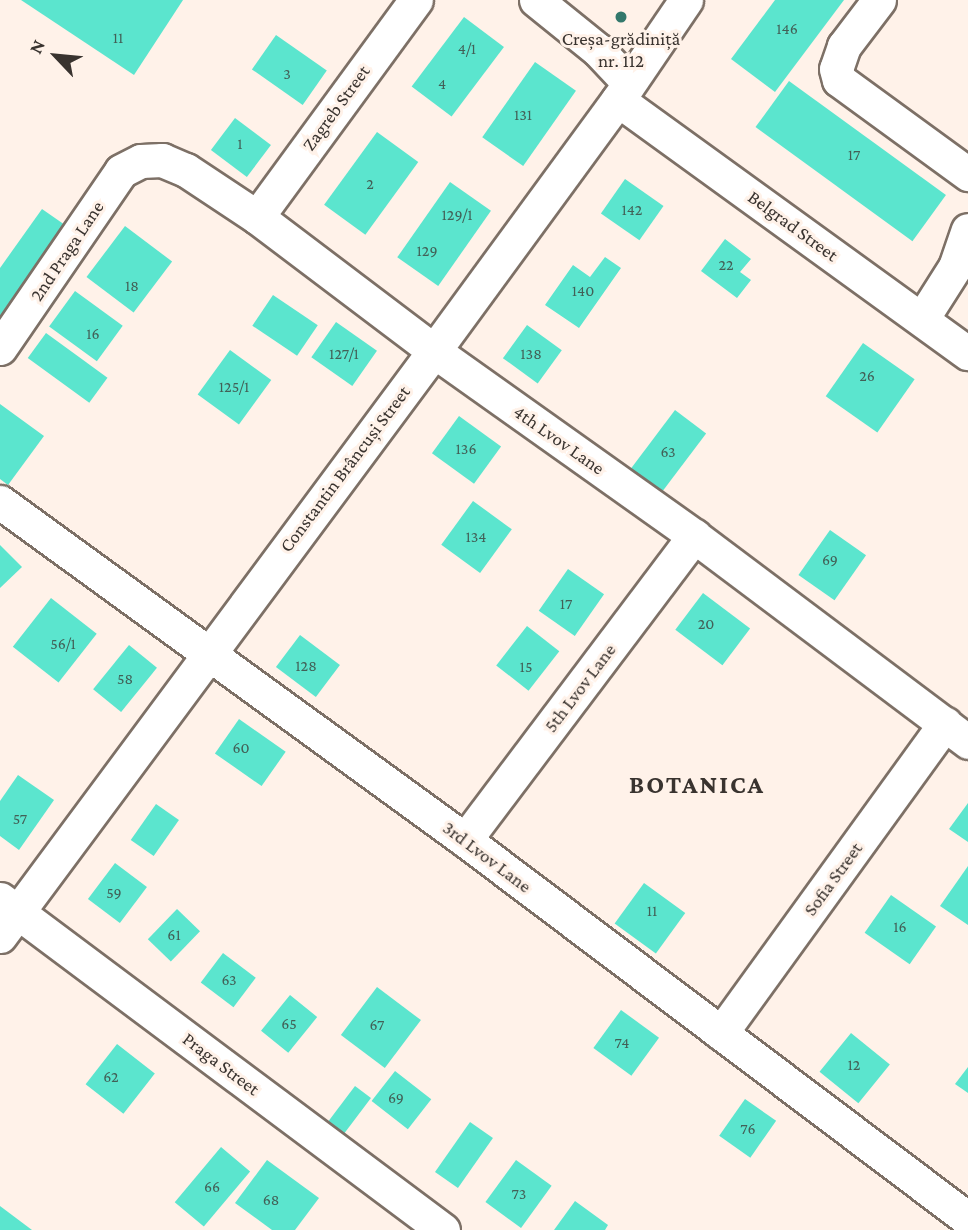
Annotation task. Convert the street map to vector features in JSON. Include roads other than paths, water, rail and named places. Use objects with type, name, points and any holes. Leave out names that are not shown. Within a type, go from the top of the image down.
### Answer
[{"type":"street","name":"Zagreb Street","points":[[257,217],[416,0]]},
{"type":"street","name":"Belgrad Street","points":[[536,0],[598,50],[623,92],[968,353]]},
{"type":"street","name":"Constantin Brâncuși Street","points":[[6,915],[434,351],[623,92],[686,0]]},
{"type":"street","points":[[880,0],[844,46],[836,69],[839,80],[968,174]]},
{"type":"street","name":"4th Lvov Lane","points":[[141,161],[162,160],[186,170],[257,217],[434,351],[694,536],[956,733]]},
{"type":"street","name":"2nd Praga Lane","points":[[0,348],[121,171],[141,161]]},
{"type":"street","points":[[922,319],[955,267],[968,230]]},
{"type":"street","name":"3rd Lvov Lane","points":[[0,502],[465,840],[968,1219]]},
{"type":"street","name":"5th Lvov Lane","points":[[465,840],[694,536]]},
{"type":"street","name":"Sofia Street","points":[[721,1033],[956,733]]},
{"type":"street","name":"Praga Street","points":[[6,915],[443,1230]]},
{"type":"place","name":"Creșa-grădiniță nr. 112","points":[[621,17]]},
{"type":"district","name":"BOTANICA","points":[[697,785]]}]
